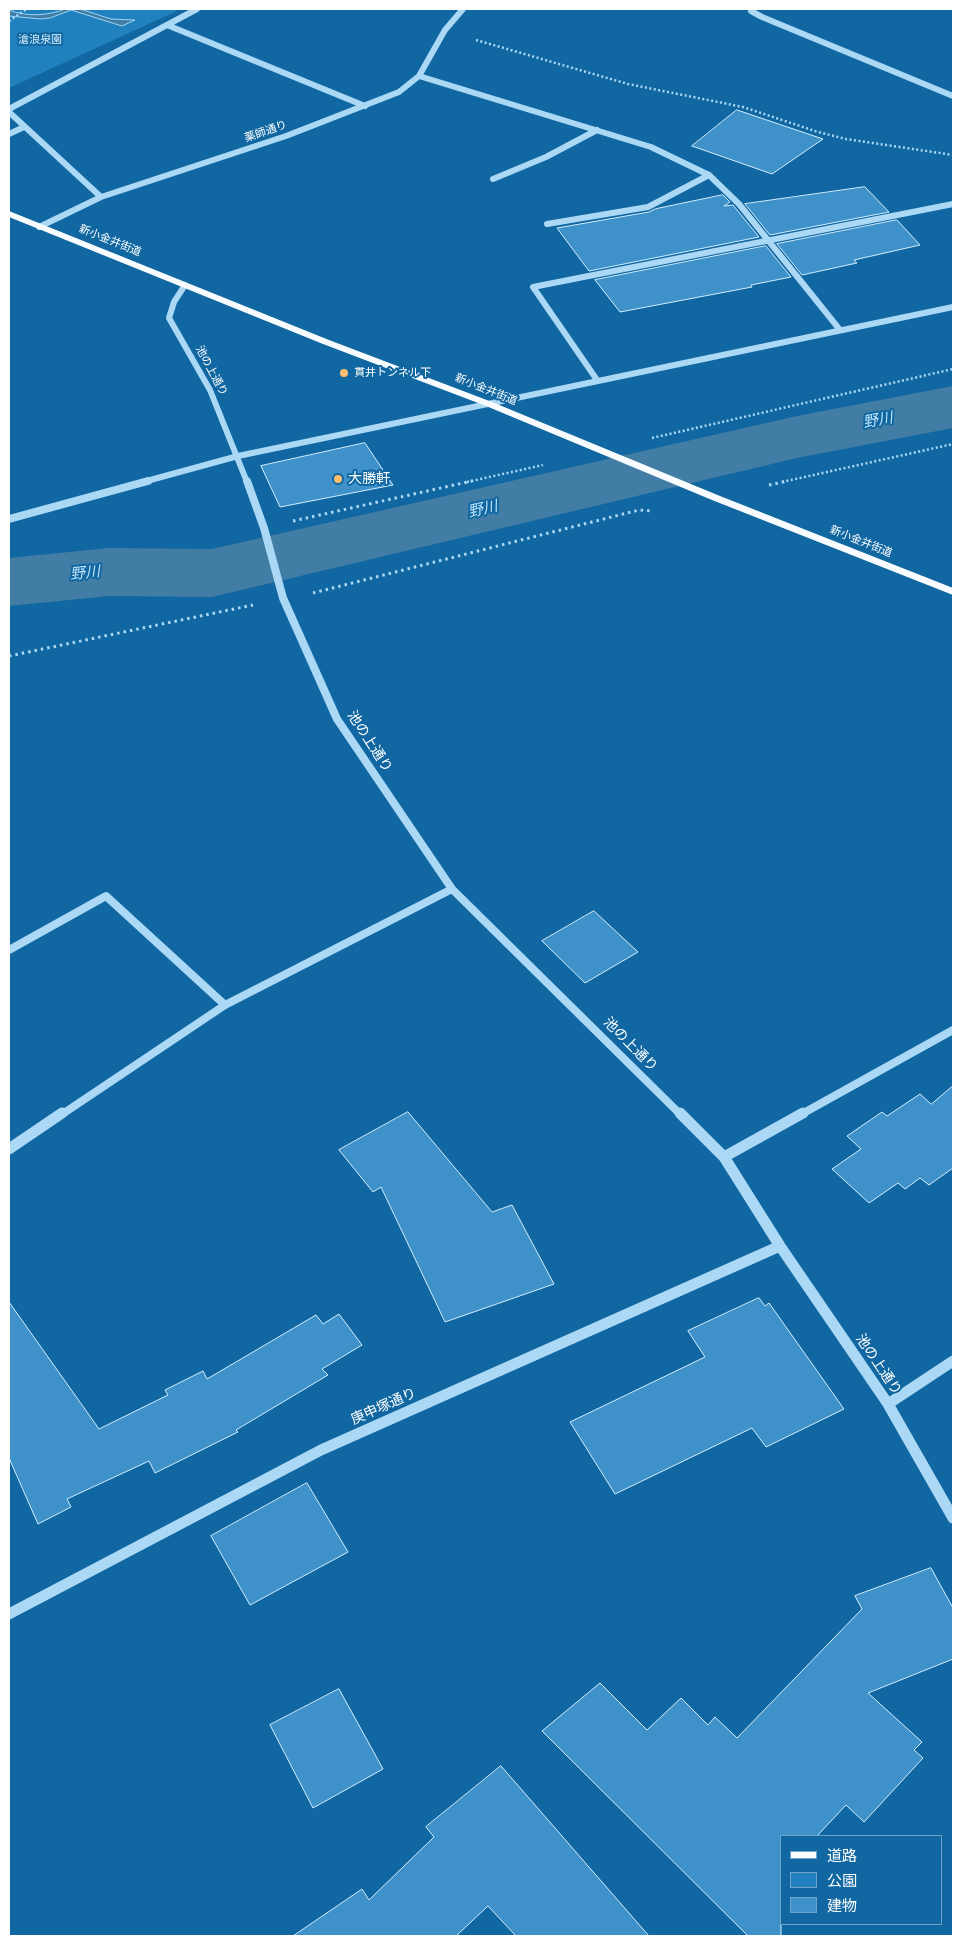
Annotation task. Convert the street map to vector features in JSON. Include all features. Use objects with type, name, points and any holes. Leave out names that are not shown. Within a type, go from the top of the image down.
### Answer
[{"type":"main road","name":"新小金井街道","points":[[9,214],[489,404],[716,498],[953,592]]},
{"type":"street","points":[[102,196],[24,127],[9,110],[197,9]]},
{"type":"street","name":"薬師通り","points":[[39,227],[102,196],[286,136],[399,92],[419,76],[445,30],[463,9]]},
{"type":"street","points":[[750,9],[762,17],[953,96]]},
{"type":"street","points":[[166,26],[365,106]]},
{"type":"street","points":[[419,76],[651,147],[709,175],[739,204],[840,330]]},
{"type":"street","points":[[9,134],[24,127]]},
{"type":"street","points":[[493,179],[546,157],[597,130]]},
{"type":"street","points":[[547,224],[648,207],[709,175]]},
{"type":"street","points":[[597,380],[533,287],[953,204]]},
{"type":"street","name":"池の上通り","points":[[185,285],[174,302],[169,318],[210,390],[238,456],[264,528],[283,598],[337,719],[452,889],[724,1158],[780,1246],[888,1404],[953,1518]]},
{"type":"street","points":[[9,519],[238,456],[953,307]]},
{"type":"street","points":[[9,1149],[224,1005],[452,889]]},
{"type":"street","points":[[9,950],[106,896],[224,1005]]},
{"type":"street","points":[[724,1158],[953,1030]]},
{"type":"street","name":"庚申塚通り","points":[[9,1614],[321,1450],[780,1246]]},
{"type":"street","points":[[888,1404],[953,1360]]},
{"type":"path","points":[[9,21],[27,9]]},
{"type":"path","points":[[445,30],[628,84],[743,107],[818,132],[846,139],[953,156]]},
{"type":"path","points":[[645,439],[953,369]]},
{"type":"path","points":[[766,486],[953,444]]},
{"type":"path","points":[[264,528],[543,465]]},
{"type":"path","points":[[9,656],[322,590],[639,510],[652,511]]},
{"type":"green space","name":"滄浪泉園","points":[[9,9],[171,9],[177,11],[9,88]]},
{"type":"shaded area","points":[[65,9],[80,9],[111,19],[135,20],[122,26],[71,10],[50,18],[41,19],[9,16],[9,10],[37,15]]},
{"type":"building","points":[[737,110],[823,139],[772,174],[692,146]]},
{"type":"building","points":[[865,187],[889,212],[770,235],[745,204]]},
{"type":"building","points":[[723,195],[730,202],[724,206],[733,205],[759,237],[589,271],[557,228],[649,212],[655,209]]},
{"type":"building","points":[[897,220],[920,245],[854,260],[857,263],[802,275],[777,244]]},
{"type":"building","points":[[766,246],[791,277],[751,285],[752,287],[620,312],[595,280]]},
{"type":"building","points":[[365,443],[393,485],[280,507],[261,466]]},
{"type":"building","points":[[594,911],[638,952],[585,983],[542,941]]},
{"type":"building","points":[[953,1086],[953,1168],[929,1185],[920,1178],[905,1189],[898,1183],[869,1203],[832,1169],[861,1149],[847,1136],[882,1112],[887,1116],[920,1094],[931,1104]]},
{"type":"building","points":[[408,1112],[492,1212],[512,1205],[554,1284],[445,1322],[381,1187],[373,1192],[339,1150]]},
{"type":"building","points":[[759,1298],[765,1306],[769,1303],[844,1409],[766,1447],[752,1428],[615,1494],[570,1422],[705,1357],[688,1331]]},
{"type":"building","points":[[9,1302],[99,1429],[168,1395],[165,1390],[203,1371],[207,1379],[316,1315],[323,1324],[339,1314],[362,1345],[322,1369],[328,1375],[236,1430],[238,1432],[155,1473],[149,1461],[67,1499],[71,1507],[38,1524],[9,1458]]},
{"type":"building","points":[[307,1483],[348,1552],[250,1605],[211,1536]]},
{"type":"building","points":[[931,1568],[953,1608],[953,1659],[868,1693],[922,1742],[914,1750],[923,1758],[864,1822],[846,1805],[818,1835],[780,1835],[781,1936],[748,1936],[542,1731],[600,1683],[647,1730],[681,1698],[708,1725],[715,1717],[737,1738],[862,1609],[855,1596]]},
{"type":"building","points":[[339,1689],[383,1769],[313,1808],[270,1725]]},
{"type":"building","points":[[501,1766],[649,1936],[516,1936],[488,1906],[456,1936],[293,1936],[362,1889],[369,1900],[434,1837],[426,1827]]},
{"type":"waterway","name":"野川","points":[[9,582],[109,572],[212,573],[797,437],[953,407]]},
{"type":"place","name":"貫井トンネル下","points":[[344,373]]},
{"type":"place","name":"大勝軒","points":[[338,479]]}]
